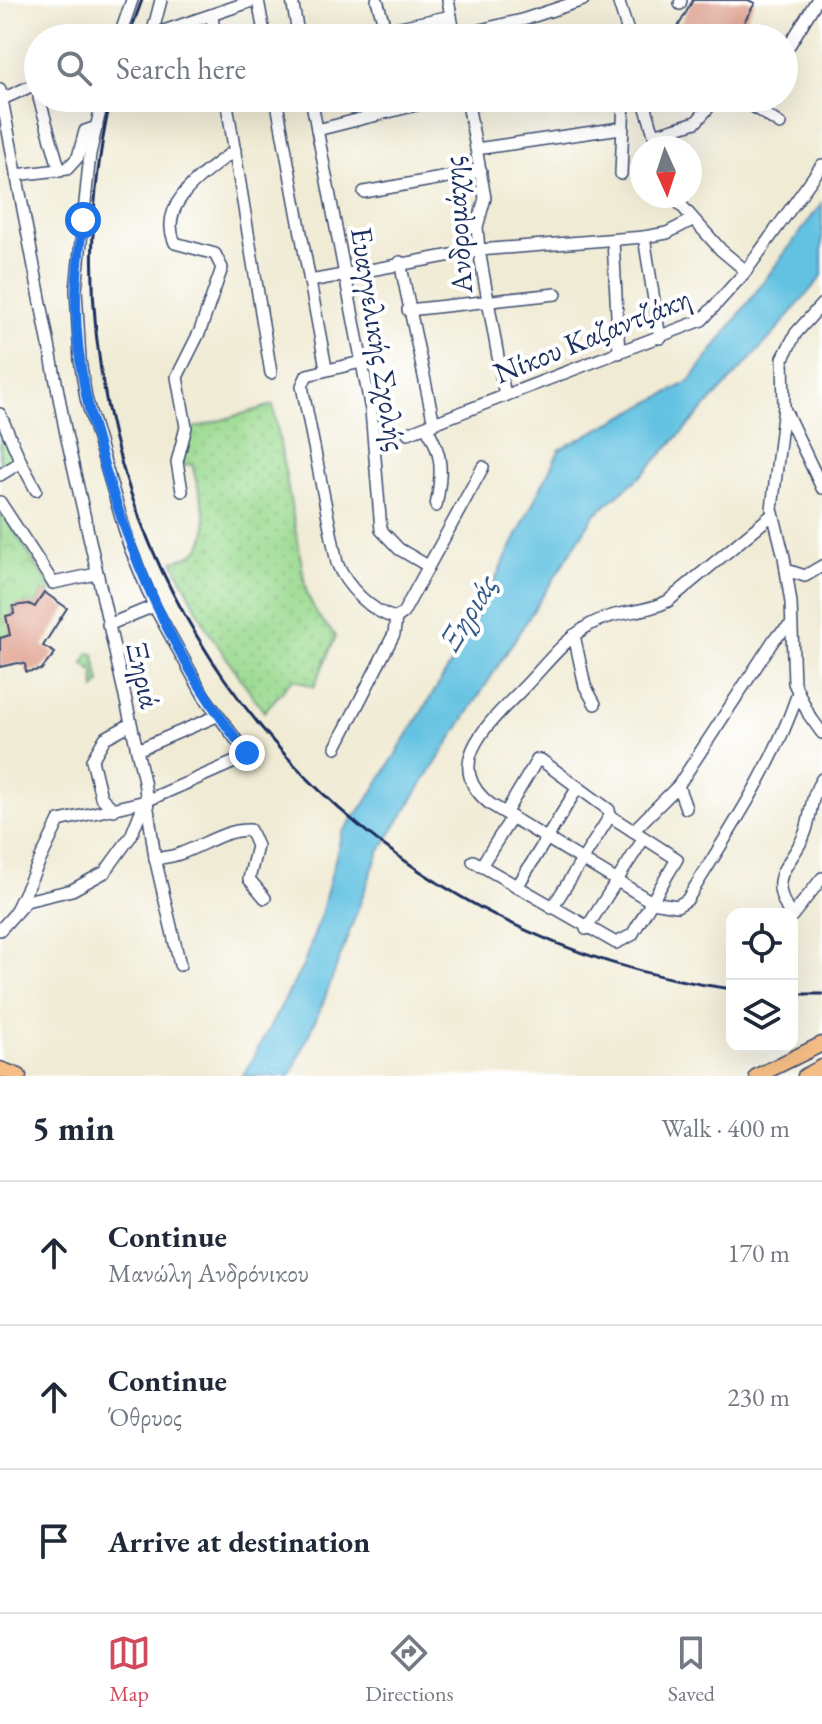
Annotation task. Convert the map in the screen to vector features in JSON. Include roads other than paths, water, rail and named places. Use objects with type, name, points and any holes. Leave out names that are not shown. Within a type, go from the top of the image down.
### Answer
[{"type":"main road","points":[[757,1076],[822,1044]]},
{"type":"main road","points":[[805,1076],[822,1067]]},
{"type":"main road","points":[[0,1069],[19,1076]]},
{"type":"street","points":[[124,24],[132,0]]},
{"type":"street","points":[[155,24],[161,0]]},
{"type":"street","points":[[292,0],[296,24]]},
{"type":"street","points":[[377,0],[384,24]]},
{"type":"street","points":[[448,0],[453,24]]},
{"type":"street","points":[[507,24],[583,0]]},
{"type":"street","points":[[618,0],[626,24]]},
{"type":"street","points":[[798,31],[817,0]]},
{"type":"street","points":[[186,24],[250,1],[259,24]]},
{"type":"street","points":[[212,16],[213,24]]},
{"type":"street","points":[[423,24],[451,16]]},
{"type":"street","points":[[1,96],[24,92]]},
{"type":"street","name":"Ξηριά","points":[[1,96],[96,574],[137,750],[155,858],[180,965]]},
{"type":"street","points":[[44,112],[60,171]]},
{"type":"street","points":[[15,912],[57,823],[68,817],[146,801],[248,756],[217,716],[154,606],[129,545],[103,461],[82,377],[76,299],[87,180],[100,112]]},
{"type":"street","points":[[228,112],[271,373]]},
{"type":"street","points":[[279,112],[326,368]]},
{"type":"street","name":"Ευαγγελικής Σχολής","points":[[314,112],[371,410],[381,530],[399,549],[428,566]]},
{"type":"street","points":[[372,112],[373,116]]},
{"type":"street","points":[[317,130],[382,112]]},
{"type":"street","name":"Ανδρομάχης","points":[[469,112],[485,198],[477,227],[479,250],[505,396]]},
{"type":"street","points":[[621,174],[623,112]]},
{"type":"street","points":[[647,112],[654,135],[696,122],[705,112]]},
{"type":"street","points":[[766,112],[780,124]]},
{"type":"street","points":[[16,175],[60,171],[76,160],[85,131],[97,127]]},
{"type":"street","points":[[476,149],[621,128]]},
{"type":"street","points":[[182,491],[177,462],[186,427],[177,377],[200,331],[222,268],[215,254],[175,243],[172,216],[183,194],[235,150]]},
{"type":"street","name":"Νίκου Καζαντζάκη","points":[[408,433],[702,320],[746,271],[822,165]]},
{"type":"street","points":[[364,192],[481,171]]},
{"type":"street","points":[[682,208],[746,271]]},
{"type":"street","points":[[310,281],[400,262],[479,250],[644,237],[667,233],[692,220]]},
{"type":"street","points":[[644,237],[660,338]]},
{"type":"street","points":[[613,240],[619,353]]},
{"type":"street","points":[[400,262],[430,425],[442,467],[436,506]]},
{"type":"street","points":[[408,310],[556,294]]},
{"type":"street","points":[[822,304],[785,352],[782,363],[784,407],[772,515],[786,570],[791,665],[798,693],[822,733]]},
{"type":"street","points":[[361,362],[307,375],[302,386],[337,563],[355,590],[380,612],[396,618]]},
{"type":"street","points":[[784,407],[822,488]]},
{"type":"street","points":[[0,414],[36,490]]},
{"type":"street","points":[[0,475],[21,462]]},
{"type":"street","points":[[336,747],[394,634],[396,618],[403,613],[483,467]]},
{"type":"street","points":[[0,502],[53,583],[96,574]]},
{"type":"street","points":[[772,515],[668,601],[658,607],[607,616],[574,635],[488,724],[470,756],[471,779],[484,799],[652,902],[672,907],[687,900],[760,779],[788,723],[798,693]]},
{"type":"street","points":[[786,570],[805,576],[822,566]]},
{"type":"street","points":[[108,625],[154,606]]},
{"type":"street","points":[[633,831],[678,786],[775,638],[791,625]]},
{"type":"street","points":[[574,635],[585,686],[595,704]]},
{"type":"street","points":[[137,750],[217,716]]},
{"type":"street","points":[[114,810],[97,788],[92,760],[105,738],[131,724]]},
{"type":"street","points":[[552,908],[610,816],[609,810],[537,760],[509,814],[477,863],[586,929],[610,942],[623,942],[632,935],[677,859],[610,816]]},
{"type":"street","points":[[788,908],[780,893],[781,873],[803,836],[813,795],[822,779]]},
{"type":"street","points":[[678,786],[686,808]]},
{"type":"street","points":[[517,887],[578,787]]},
{"type":"street","points":[[0,930],[30,899],[68,891],[105,872],[131,836],[146,801]]},
{"type":"street","points":[[155,858],[174,856],[230,832],[250,830],[257,846],[249,879],[265,898]]},
{"type":"street","points":[[586,929],[644,838]]},
{"type":"street","points":[[797,908],[822,878]]},
{"type":"water","points":[[822,203],[822,276],[771,337],[643,474],[595,514],[379,852],[323,1003],[290,1076],[243,1076],[303,966],[320,918],[342,833],[369,798],[462,646],[560,449],[689,382]]},
{"type":"railway","points":[[133,24],[142,0]]},
{"type":"railway","points":[[109,112],[93,255],[107,407],[153,550],[225,680],[323,793],[441,885],[579,952],[726,988]]},
{"type":"railway","points":[[798,994],[822,994]]},
{"type":"water label","name":"Ξηριάς","points":[[468,612]]}]
